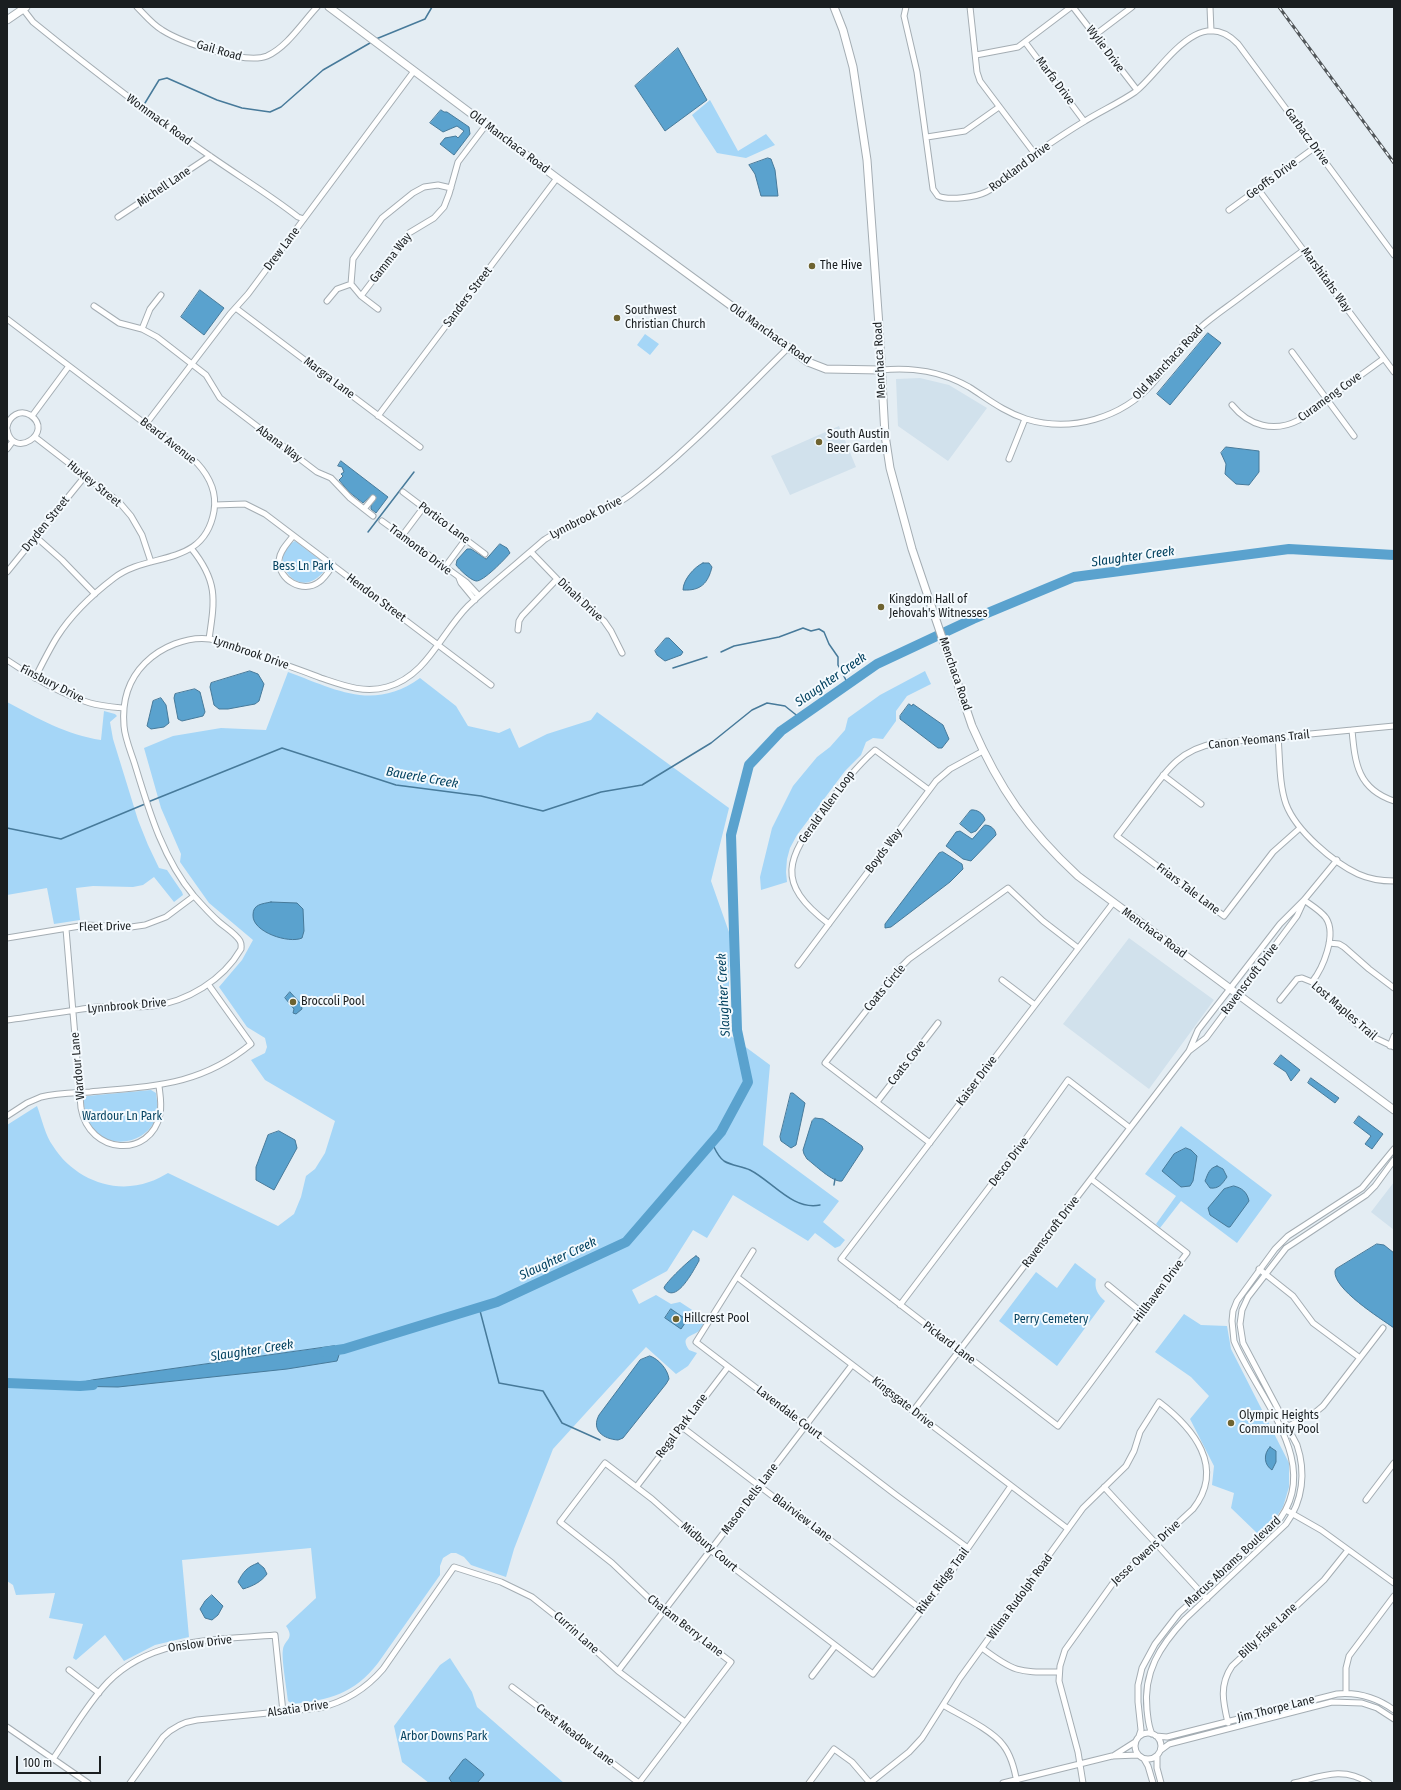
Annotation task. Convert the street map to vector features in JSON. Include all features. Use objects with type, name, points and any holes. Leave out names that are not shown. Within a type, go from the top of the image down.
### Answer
[{"type":"main road","name":"Old Manchaca Road","points":[[329,7],[557,178],[808,362],[826,369],[882,370]]},
{"type":"main road","name":"Menchaca Road","points":[[834,7],[843,30],[856,82],[867,160],[882,370],[885,435],[890,468],[912,549],[972,726],[983,751],[1000,784],[1041,841],[1078,876],[1394,1110]]},
{"type":"main road","points":[[7,20],[24,8]]},
{"type":"street","name":"Gail Road","points":[[137,7],[154,24],[170,34],[228,55],[252,59],[267,56],[279,48],[317,7]]},
{"type":"street","name":"Rockland Drive","points":[[906,7],[904,16],[914,55],[934,189],[936,194],[941,198],[968,197],[987,192],[1035,154],[1136,90],[1174,50],[1195,35],[1211,31]]},
{"type":"street","points":[[970,7],[977,72],[980,81],[1035,154]]},
{"type":"street","points":[[976,55],[1014,48],[1025,42],[1072,7]]},
{"type":"street","name":"Wylie Drive","points":[[1072,7],[1136,90]]},
{"type":"street","points":[[1095,35],[1132,7]]},
{"type":"street","points":[[1210,7],[1211,31]]},
{"type":"street","name":"Wommack Road","points":[[24,8],[33,22],[100,75],[210,156],[260,188],[304,219]]},
{"type":"street","name":"Garbacz Drive","points":[[1211,31],[1227,35],[1238,44],[1394,255]]},
{"type":"street","name":"Marfa Drive","points":[[1025,42],[1084,122]]},
{"type":"street","name":"Drew Lane","points":[[146,424],[230,314],[237,309],[414,71]]},
{"type":"street","points":[[927,137],[965,131],[999,106]]},
{"type":"street","name":"Gamma Way","points":[[361,296],[409,233],[430,221],[444,207],[458,162],[486,125]]},
{"type":"street","name":"Geoffs Drive","points":[[1229,210],[1314,148]]},
{"type":"street","name":"Michell Lane","points":[[118,217],[210,156]]},
{"type":"street","name":"Sanders Street","points":[[378,416],[557,178]]},
{"type":"street","points":[[378,309],[361,296],[351,284],[353,259],[382,218],[413,193],[424,187],[438,185],[451,188]]},
{"type":"street","name":"Marshitahs Way","points":[[1258,189],[1394,372]]},
{"type":"street","name":"Old Manchaca Road","points":[[882,370],[899,368],[925,370],[951,378],[1000,408],[1025,419],[1050,424],[1078,424],[1101,418],[1127,406],[1154,383],[1199,329],[1304,250]]},
{"type":"street","points":[[327,301],[337,289],[351,284]]},
{"type":"street","points":[[142,329],[150,309],[161,295]]},
{"type":"street","name":"Abana Way","points":[[94,306],[119,323],[142,329],[157,337],[208,377],[220,398],[317,472],[331,478],[350,498],[373,516]]},
{"type":"street","name":"Margra Lane","points":[[237,309],[420,447]]},
{"type":"street","name":"Beard Avenue","points":[[7,319],[190,457],[202,468],[212,489],[215,505],[213,516],[207,530],[199,541],[191,548],[172,557],[133,567],[120,573],[95,594],[63,628],[35,678]]},
{"type":"street","name":"Lynnbrook Drive","points":[[7,1020],[99,1007],[140,1007],[163,1004],[188,996],[208,984],[228,967],[238,953],[241,945],[238,938],[215,918],[194,896],[171,861],[160,839],[125,733],[124,708],[128,688],[136,674],[149,659],[169,646],[179,642],[209,639],[229,644],[344,686],[366,690],[386,688],[403,681],[424,664],[464,610],[479,596],[550,536],[606,511],[629,495],[691,442],[788,348]]},
{"type":"street","points":[[1292,352],[1354,436]]},
{"type":"street","name":"Curameng Cove","points":[[1232,405],[1247,420],[1258,424],[1275,427],[1286,425],[1299,420],[1383,359]]},
{"type":"street","points":[[32,416],[69,366]]},
{"type":"street","points":[[18,413],[32,416],[38,428],[35,437],[31,441],[22,444],[13,441],[7,428],[8,418],[18,413]]},
{"type":"street","points":[[1009,459],[1025,419]]},
{"type":"street","name":"Huxley Street","points":[[35,437],[112,496],[128,513],[142,535],[151,562]]},
{"type":"street","points":[[7,449],[13,441]]},
{"type":"street","name":"Dryden Street","points":[[7,572],[86,475]]},
{"type":"street","name":"Portico Lane","points":[[403,492],[485,554]]},
{"type":"street","points":[[364,509],[373,498]]},
{"type":"street","name":"Hendon Street","points":[[215,505],[238,504],[254,508],[333,565],[491,685]]},
{"type":"street","points":[[402,536],[423,508]]},
{"type":"street","name":"Tramonto Drive","points":[[382,521],[458,578],[470,585],[479,596]]},
{"type":"street","points":[[293,536],[283,550],[279,560],[281,571],[291,582],[302,586],[314,585],[322,579],[333,565]]},
{"type":"street","points":[[36,537],[62,560],[95,594]]},
{"type":"street","points":[[445,567],[465,540]]},
{"type":"street","points":[[191,548],[205,566],[212,586],[213,601],[209,639]]},
{"type":"street","name":"Dinah Drive","points":[[531,552],[557,579],[604,621],[611,630],[622,653]]},
{"type":"street","name":"Tramonto Drive","points":[[458,578],[460,583],[475,600]]},
{"type":"street","points":[[518,630],[519,621],[522,616],[557,579]]},
{"type":"street","name":"Finsbury Drive","points":[[7,660],[35,678],[84,701],[96,705],[124,708]]},
{"type":"street","name":"Canon Yeomans Trail","points":[[1117,836],[1163,775],[1179,758],[1200,747],[1216,743],[1394,726]]},
{"type":"street","points":[[1352,730],[1354,756],[1361,775],[1380,796],[1394,801]]},
{"type":"street","points":[[1278,737],[1284,796],[1289,812],[1300,828],[1337,860],[1350,869],[1364,876],[1394,881]]},
{"type":"street","name":"Gerald Allen Loop","points":[[829,924],[802,901],[793,882],[792,865],[794,855],[804,836],[853,772],[875,750],[929,790]]},
{"type":"street","name":"Boyds Way","points":[[798,965],[929,790],[945,772],[983,751]]},
{"type":"street","points":[[1163,775],[1202,804]]},
{"type":"street","name":"Friars Tale Lane","points":[[1117,836],[1224,916],[1273,852],[1300,828]]},
{"type":"street","name":"Ravenscroft Drive","points":[[913,1411],[1189,1051],[1198,1030],[1230,988],[1280,924],[1304,900],[1337,860]]},
{"type":"street","name":"Coats Circle","points":[[930,1143],[825,1063],[891,978],[909,959],[1008,888],[1043,920],[1078,948]]},
{"type":"street","name":"Fleet Drive","points":[[7,938],[93,925],[132,927],[145,925],[166,917],[194,896]]},
{"type":"street","points":[[1304,900],[1326,918],[1329,927],[1329,943],[1325,961],[1312,982]]},
{"type":"street","name":"Ravenscroft Drive","points":[[1189,1051],[1206,1038],[1239,995],[1297,916],[1304,900]]},
{"type":"street","name":"Kaiser Drive","points":[[841,1259],[1113,903]]},
{"type":"street","name":"Wardour Lane","points":[[66,929],[82,1115],[88,1128],[110,1145],[123,1146],[139,1142],[149,1135],[156,1126],[161,1110],[159,1086]]},
{"type":"street","points":[[1329,943],[1339,944],[1344,947],[1394,988]]},
{"type":"street","name":"Lost Maples Trail","points":[[1280,1000],[1297,979],[1302,978],[1312,982],[1354,1022],[1373,1037],[1392,1046]]},
{"type":"street","points":[[1002,980],[1035,1005]]},
{"type":"street","points":[[7,1116],[27,1103],[41,1097],[80,1092],[159,1086],[191,1078],[230,1060],[251,1044],[208,984]]},
{"type":"street","name":"Coats Cove","points":[[877,1102],[938,1023]]},
{"type":"street","points":[[1392,1046],[1394,1036]]},
{"type":"street","name":"Desco Drive","points":[[900,1305],[1025,1140],[1068,1080],[1130,1128]]},
{"type":"street","name":"Marcus Abrams Boulevard","points":[[1139,1736],[1141,1730],[1137,1696],[1142,1668],[1155,1644],[1170,1623],[1275,1525],[1286,1510],[1292,1495],[1294,1467],[1290,1449],[1237,1347],[1232,1332],[1233,1311],[1237,1301],[1259,1269],[1288,1236],[1362,1188],[1394,1149]]},
{"type":"street","name":"Marcus Abrams Boulevard","points":[[1154,1735],[1148,1725],[1145,1697],[1150,1669],[1155,1659],[1177,1627],[1280,1530],[1293,1514],[1301,1487],[1301,1462],[1297,1445],[1243,1343],[1240,1333],[1240,1318],[1244,1303],[1265,1274],[1290,1245],[1366,1195],[1375,1186],[1394,1160]]},
{"type":"street","name":"Hillhaven Drive","points":[[1058,1426],[1116,1351],[1141,1312],[1187,1253],[1091,1179]]},
{"type":"street","name":"Lavendale Court","points":[[753,1252],[696,1342],[968,1548]]},
{"type":"street","name":"Pickard Lane","points":[[841,1259],[1058,1426]]},
{"type":"street","points":[[1259,1269],[1293,1296],[1313,1323],[1360,1358]]},
{"type":"street","name":"Kingsgate Drive","points":[[737,1277],[1068,1529]]},
{"type":"street","points":[[1108,1286],[1141,1312]]},
{"type":"street","points":[[1281,1430],[1316,1412],[1323,1406],[1383,1328]]},
{"type":"street","name":"Mason Dells Lane","points":[[618,1671],[852,1364]]},
{"type":"street","name":"Regal Park Lane","points":[[637,1486],[728,1366]]},
{"type":"street","name":"Wilma Rudolph Road","points":[[870,1783],[916,1745],[928,1730],[957,1683],[1068,1529],[1087,1504],[1119,1473],[1131,1458],[1140,1432],[1159,1402]]},
{"type":"street","name":"Jesse Owens Drive","points":[[1083,1783],[1080,1764],[1061,1687],[1059,1672],[1061,1660],[1065,1650],[1097,1603],[1121,1575],[1193,1509],[1202,1496],[1207,1477],[1204,1456],[1191,1433],[1178,1417],[1159,1402]]},
{"type":"street","name":"Blairview Lane","points":[[682,1427],[922,1610]]},
{"type":"street","name":"Midbury Court","points":[[560,1522],[605,1463],[637,1486],[710,1550],[873,1674]]},
{"type":"street","points":[[1366,1500],[1394,1463]]},
{"type":"street","name":"Riker Ridge Trail","points":[[873,1674],[968,1548],[1011,1486]]},
{"type":"street","points":[[1104,1487],[1207,1598]]},
{"type":"street","points":[[1286,1510],[1322,1530],[1394,1583]]},
{"type":"street","name":"Chatam Berry Lane","points":[[560,1522],[612,1563],[664,1611],[731,1662],[639,1783]]},
{"type":"street","name":"Billy Fiske Lane","points":[[1230,1728],[1222,1694],[1225,1678],[1232,1666],[1324,1580],[1348,1550]]},
{"type":"street","name":"Alsatia Drive","points":[[130,1783],[163,1737],[174,1727],[196,1720],[319,1708],[331,1705],[364,1688],[379,1674],[454,1567]]},
{"type":"street","name":"Currin Lane","points":[[454,1567],[501,1582],[532,1597],[566,1624],[618,1671],[685,1722]]},
{"type":"street","points":[[1346,1693],[1346,1668],[1349,1656],[1394,1596]]},
{"type":"street","name":"Onslow Drive","points":[[53,1759],[99,1693],[111,1679],[127,1666],[142,1657],[164,1648],[190,1643],[275,1635],[283,1712]]},
{"type":"street","points":[[812,1676],[835,1646]]},
{"type":"street","points":[[982,1648],[1006,1666],[1017,1670],[1030,1672],[1059,1672]]},
{"type":"street","points":[[69,1670],[99,1693]]},
{"type":"street","name":"Crest Meadow Lane","points":[[512,1687],[639,1783]]},
{"type":"street","name":"Jim Thorpe Lane","points":[[1154,1735],[1167,1737],[1324,1696],[1346,1693],[1372,1698],[1394,1708]]},
{"type":"street","name":"Jim Thorpe Lane","points":[[1161,1750],[1169,1744],[1332,1702],[1362,1703],[1388,1714],[1394,1719]]},
{"type":"street","points":[[943,1705],[990,1733],[1003,1744],[1009,1756],[1017,1781]]},
{"type":"street","points":[[1388,1714],[1394,1708]]},
{"type":"street","points":[[7,1726],[88,1783]]},
{"type":"street","points":[[1112,1756],[1135,1742],[1139,1736],[1145,1733],[1154,1735],[1160,1741],[1161,1750],[1157,1756],[1151,1760],[1144,1759],[1138,1755],[1135,1749],[1135,1742]]},
{"type":"street","points":[[809,1783],[834,1749],[852,1762],[870,1783]]},
{"type":"street","points":[[1003,1783],[1017,1781],[1112,1756],[1138,1755]]},
{"type":"street","points":[[1157,1756],[1157,1768],[1161,1783]]},
{"type":"street","points":[[1144,1759],[1148,1766],[1153,1783]]},
{"type":"street","points":[[1294,1783],[1341,1772],[1355,1776],[1369,1783]]},
{"type":"shaded area","points":[[678,48],[707,100],[665,131],[635,86]]},
{"type":"shaded area","points":[[441,110],[447,112],[469,127],[470,134],[454,155],[440,144],[445,138],[456,136],[458,138],[464,131],[457,126],[443,132],[430,123]]},
{"type":"shaded area","points":[[768,158],[771,159],[775,170],[778,196],[761,196],[755,174],[749,165]]},
{"type":"shaded area","points":[[200,290],[224,308],[204,335],[181,317]]},
{"type":"shaded area","points":[[1208,333],[1221,343],[1170,405],[1157,394]]},
{"type":"shaded area","points":[[920,378],[949,385],[987,408],[948,461],[898,426],[896,379]]},
{"type":"shaded area","points":[[839,426],[856,467],[790,495],[771,456]]},
{"type":"shaded area","points":[[1226,447],[1259,451],[1259,472],[1249,485],[1236,484],[1225,474],[1226,464],[1221,453]]},
{"type":"shaded area","points":[[341,461],[388,497],[376,513],[371,509],[371,505],[375,499],[371,496],[363,503],[349,492],[339,480],[343,476],[341,474],[344,472],[342,467],[338,466]]},
{"type":"shaded area","points":[[500,544],[507,548],[510,553],[484,578],[476,581],[471,579],[456,565],[457,560],[467,549],[471,549],[486,559]]},
{"type":"shaded area","points":[[703,563],[709,563],[712,567],[706,582],[695,589],[683,590],[683,586],[690,574]]},
{"type":"shaded area","points":[[666,638],[669,638],[683,652],[681,655],[665,661],[657,655],[655,651]]},
{"type":"shaded area","points":[[250,671],[258,674],[264,684],[259,701],[255,704],[228,709],[219,709],[214,705],[210,687],[211,683]]},
{"type":"shaded area","points":[[195,689],[200,692],[205,712],[203,716],[182,721],[178,719],[174,698],[175,694]]},
{"type":"shaded area","points":[[161,698],[166,705],[169,723],[164,727],[151,729],[147,726],[153,701]]},
{"type":"shaded area","points":[[909,704],[912,706],[913,704],[943,725],[949,739],[942,748],[938,748],[900,719],[900,716]]},
{"type":"shaded area","points":[[971,810],[980,812],[985,820],[976,831],[971,833],[960,824]]},
{"type":"shaded area","points":[[985,825],[993,828],[996,835],[971,861],[963,859],[946,846],[956,832],[960,831],[972,839]]},
{"type":"shaded area","points":[[943,852],[962,864],[963,869],[950,882],[891,927],[885,928],[885,924],[939,853]]},
{"type":"shaded area","points":[[271,902],[297,903],[303,909],[304,931],[302,938],[281,938],[258,927],[254,921],[253,911],[261,904]]},
{"type":"shaded area","points":[[1129,938],[1214,1000],[1149,1089],[1063,1024]]},
{"type":"shaded area","name":"Broccoli Pool","points":[[290,992],[301,1004],[302,1009],[296,1014],[293,1013],[294,1009],[285,998]]},
{"type":"shaded area","points":[[1281,1055],[1300,1070],[1291,1081],[1286,1072],[1274,1064]]},
{"type":"shaded area","points":[[1311,1078],[1339,1098],[1335,1103],[1308,1083]]},
{"type":"shaded area","points":[[791,1093],[805,1103],[796,1145],[791,1148],[781,1141],[780,1137]]},
{"type":"shaded area","points":[[1359,1116],[1383,1134],[1372,1149],[1365,1144],[1371,1136],[1354,1123]]},
{"type":"shaded area","points":[[815,1118],[823,1119],[862,1146],[863,1149],[842,1181],[838,1181],[824,1173],[807,1159],[804,1154],[803,1150],[812,1121]]},
{"type":"shaded area","points":[[279,1131],[295,1140],[297,1148],[274,1190],[256,1180],[256,1167],[268,1135]]},
{"type":"shaded area","points":[[1186,1148],[1191,1150],[1197,1156],[1193,1181],[1190,1186],[1181,1187],[1162,1171],[1174,1154]]},
{"type":"shaded area","points":[[1217,1166],[1223,1169],[1227,1177],[1218,1187],[1210,1188],[1205,1181],[1210,1170]]},
{"type":"shaded area","points":[[1394,1182],[1394,1230],[1371,1212]]},
{"type":"shaded area","points":[[1234,1186],[1244,1191],[1249,1201],[1230,1227],[1228,1227],[1210,1215],[1208,1208],[1224,1189]]},
{"type":"shaded area","points":[[1377,1244],[1384,1245],[1394,1253],[1394,1328],[1358,1302],[1341,1286],[1336,1278],[1336,1269]]},
{"type":"shaded area","points":[[696,1256],[699,1258],[699,1261],[689,1278],[679,1289],[674,1292],[669,1292],[664,1288],[668,1281],[678,1271]]},
{"type":"shaded area","name":"Hillcrest Pool","points":[[671,1309],[687,1320],[681,1329],[665,1318]]},
{"type":"shaded area","points":[[335,1346],[339,1355],[337,1361],[287,1369],[118,1387],[66,1386],[92,1380]]},
{"type":"shaded area","points":[[650,1356],[662,1365],[667,1372],[669,1379],[623,1438],[618,1440],[603,1436],[596,1425],[599,1415],[640,1360]]},
{"type":"shaded area","points":[[1270,1447],[1276,1451],[1276,1462],[1272,1470],[1267,1465],[1265,1459],[1266,1453]]},
{"type":"shaded area","points":[[258,1563],[264,1568],[267,1574],[250,1587],[243,1589],[238,1582],[240,1578],[248,1568]]},
{"type":"shaded area","points":[[212,1595],[223,1606],[218,1615],[212,1620],[205,1618],[200,1609],[205,1601]]},
{"type":"shaded area","points":[[466,1759],[484,1775],[477,1783],[452,1783],[449,1778],[463,1760]]},
{"type":"green space","points":[[710,100],[738,151],[766,134],[775,145],[746,158],[717,153],[692,115]]},
{"type":"green space","points":[[645,334],[659,344],[650,355],[637,345]]},
{"type":"green space","name":"Bess Ln Park","points":[[295,541],[324,563],[325,570],[314,580],[304,583],[295,580],[288,574],[284,566],[283,556],[287,548]]},
{"type":"green space","points":[[925,671],[931,684],[907,696],[896,711],[896,721],[883,739],[873,738],[866,742],[861,755],[845,771],[797,835],[790,848],[787,859],[787,882],[761,890],[760,877],[772,828],[793,786],[817,757],[830,747],[845,730],[848,718],[880,695]]},
{"type":"green space","points":[[288,672],[338,690],[370,696],[386,694],[403,688],[420,678],[456,706],[468,726],[499,733],[510,728],[519,748],[547,734],[591,720],[597,712],[729,808],[711,881],[730,935],[728,1034],[770,1065],[763,1145],[839,1201],[823,1222],[845,1240],[840,1246],[835,1248],[815,1233],[808,1241],[733,1195],[707,1238],[693,1230],[667,1271],[632,1290],[639,1304],[656,1295],[671,1304],[680,1302],[706,1319],[699,1331],[686,1339],[689,1350],[697,1353],[688,1366],[676,1374],[646,1347],[553,1449],[514,1549],[506,1577],[471,1565],[464,1557],[456,1553],[451,1553],[443,1558],[440,1566],[440,1575],[378,1663],[360,1682],[340,1694],[318,1700],[292,1704],[288,1701],[283,1667],[283,1649],[290,1636],[289,1630],[286,1626],[316,1598],[311,1548],[182,1560],[189,1637],[155,1645],[124,1661],[105,1635],[76,1660],[73,1658],[83,1624],[49,1618],[55,1593],[16,1595],[13,1585],[7,1581],[7,1125],[37,1106],[50,1142],[61,1157],[71,1167],[95,1181],[108,1185],[135,1185],[149,1182],[168,1173],[278,1226],[294,1214],[301,1197],[306,1176],[315,1169],[325,1153],[335,1121],[265,1080],[251,1060],[265,1053],[267,1047],[265,1038],[247,1027],[219,987],[242,960],[253,940],[209,903],[180,862],[181,854],[161,808],[144,748],[173,736],[221,728],[266,730]]},
{"type":"green space","points":[[7,702],[64,730],[88,738],[101,740],[104,711],[117,716],[110,722],[113,739],[138,820],[159,868],[167,870],[183,895],[174,902],[154,877],[143,885],[133,887],[93,886],[76,888],[80,920],[54,924],[47,888],[7,895]]},
{"type":"green space","name":"Wardour Ln Park","points":[[151,1090],[156,1093],[158,1109],[157,1115],[150,1128],[142,1136],[121,1142],[110,1140],[100,1136],[92,1128],[86,1118],[84,1111],[84,1099],[87,1096]]},
{"type":"green space","points":[[1181,1126],[1272,1195],[1237,1243],[1181,1201],[1160,1228],[1156,1224],[1176,1196],[1145,1174]]},
{"type":"green space","name":"Perry Cemetery","points":[[1075,1263],[1096,1279],[1097,1292],[1105,1301],[1057,1366],[999,1321],[1036,1272],[1057,1288]]},
{"type":"green space","name":"Olympic Heights Community Pool","points":[[1184,1314],[1201,1325],[1227,1326],[1231,1349],[1289,1463],[1289,1487],[1283,1507],[1271,1525],[1258,1534],[1231,1508],[1234,1493],[1212,1485],[1214,1466],[1190,1419],[1209,1396],[1191,1377],[1155,1352]]},
{"type":"green space","name":"Arbor Downs Park","points":[[450,1658],[472,1692],[477,1707],[564,1783],[429,1783],[402,1762],[394,1726],[440,1665]]},
{"type":"waterway","points":[[376,39],[425,19],[432,7]]},
{"type":"waterway","points":[[145,103],[159,80],[167,78],[217,100],[242,108],[270,112],[281,107],[323,70],[370,43]]},
{"type":"waterway","points":[[368,532],[414,472]]},
{"type":"waterway","name":"Slaughter Creek","points":[[324,1352],[344,1349],[497,1302],[626,1242],[721,1132],[748,1082],[737,1030],[731,835],[749,765],[781,731],[877,664],[973,619],[1074,577],[1289,549],[1394,555]]},
{"type":"waterway","points":[[721,652],[734,646],[779,637],[803,628],[811,631],[819,629],[824,632],[829,644],[838,657],[838,665],[848,684]]},
{"type":"waterway","points":[[673,668],[707,657]]},
{"type":"waterway","name":"Bauerle Creek","points":[[148,802],[282,748],[396,785],[481,796],[543,811],[601,792],[642,785],[711,743],[752,710],[767,703],[785,706],[800,718]]},
{"type":"waterway","name":"Bauerle Creek","points":[[7,828],[61,839],[145,804]]},
{"type":"waterway","points":[[712,1143],[718,1155],[724,1161],[750,1170],[783,1194],[801,1204],[810,1206],[820,1205]]},
{"type":"waterway","points":[[834,1185],[835,1179]]},
{"type":"waterway","points":[[479,1307],[499,1383],[543,1391],[562,1423],[600,1440]]},
{"type":"waterway","name":"Slaughter Creek","points":[[7,1383],[80,1386],[93,1385]]},
{"type":"railway","points":[[1279,7],[1394,163]]},
{"type":"place","name":"The Hive","points":[[812,266]]},
{"type":"place","name":"Southwest Christian Church","points":[[617,318]]},
{"type":"place","name":"South Austin Beer Garden","points":[[819,442]]},
{"type":"place","name":"Kingdom Hall of Jehovah's Witnesses","points":[[881,607]]},
{"type":"place","name":"Broccoli Pool","points":[[293,1002]]},
{"type":"place","name":"Hillcrest Pool","points":[[676,1319]]},
{"type":"place","name":"Olympic Heights Community Pool","points":[[1231,1423]]}]
